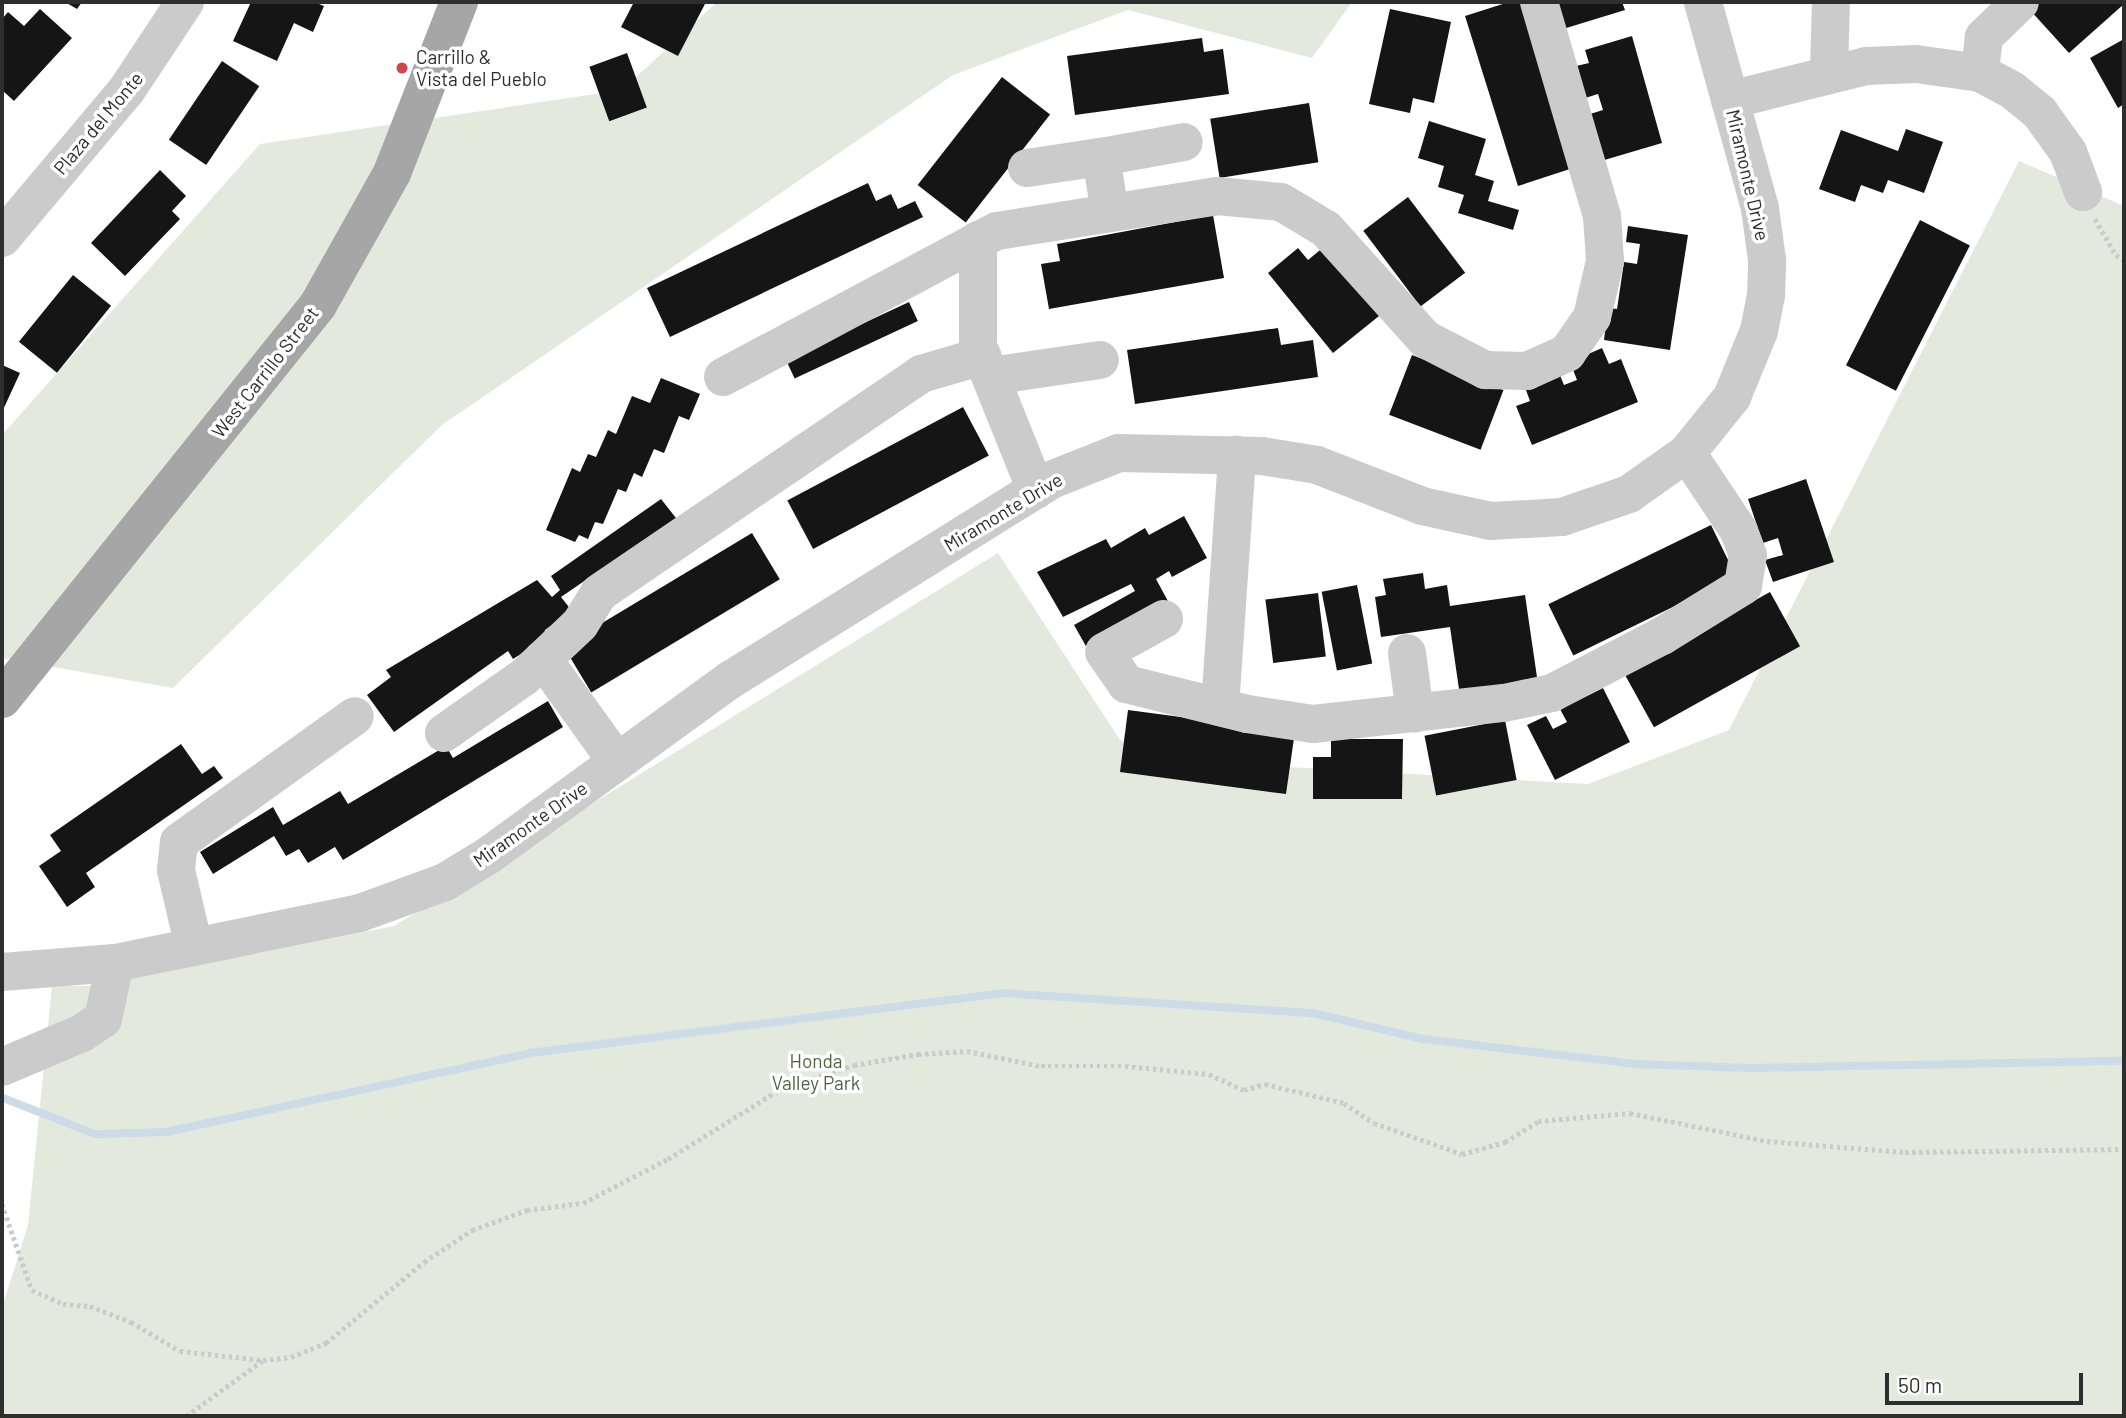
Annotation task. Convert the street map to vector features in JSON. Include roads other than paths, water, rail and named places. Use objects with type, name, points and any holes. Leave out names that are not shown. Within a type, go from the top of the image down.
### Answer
[{"type":"main road","name":"West Carrillo Street","points":[[2,699],[318,305],[392,173],[459,2]]},
{"type":"street","name":"Plaza del Monte","points":[[2,238],[126,91],[185,2]]},
{"type":"street","points":[[723,377],[997,231],[1217,196],[1282,202],[1326,229],[1426,339],[1485,370],[1527,371],[1567,353],[1592,317],[1605,261],[1602,216],[1539,2]]},
{"type":"street","name":"Miramonte Drive","points":[[2,972],[115,963],[194,947],[360,913],[445,882],[730,680],[1036,489],[1119,453],[1237,455],[1317,465],[1457,516],[1527,522],[1597,508],[1660,475],[1687,453],[1732,397],[1759,331],[1766,296],[1767,260],[1760,208],[1703,2]]},
{"type":"street","points":[[1829,72],[1831,2]]},
{"type":"street","points":[[1980,73],[1984,37],[2020,2]]},
{"type":"street","points":[[1730,100],[1829,72],[1916,64],[1980,73],[2012,90],[2040,114],[2068,152],[2083,192]]},
{"type":"street","points":[[1027,168],[1184,142]]},
{"type":"street","points":[[1101,157],[1110,213]]},
{"type":"street","points":[[978,240],[986,366],[1036,489]]},
{"type":"street","points":[[444,733],[543,659],[580,624],[599,593],[921,374],[986,366],[1100,360]]},
{"type":"street","points":[[1164,620],[1104,652],[1126,684],[1220,707],[1313,724],[1415,713],[1552,693],[1662,636],[1743,586],[1748,555],[1739,531],[1687,453]]},
{"type":"street","points":[[1220,707],[1237,455]]},
{"type":"street","points":[[1407,653],[1415,713]]},
{"type":"street","points":[[543,659],[617,762]]},
{"type":"street","points":[[194,947],[176,870],[178,842],[355,716]]},
{"type":"street","points":[[2,1067],[82,1033],[103,1019],[115,963]]},
{"type":"waterway","points":[[3,1098],[95,1134],[166,1132],[530,1053],[1002,993],[1313,1013],[1423,1039],[1635,1064],[1751,1068],[2124,1061]]},
{"type":"place","name":"Carrillo & Vista del Pueblo","points":[[402,68]]},
{"type":"park label","name":"Honda Valley Park","points":[[816,1072]]}]
